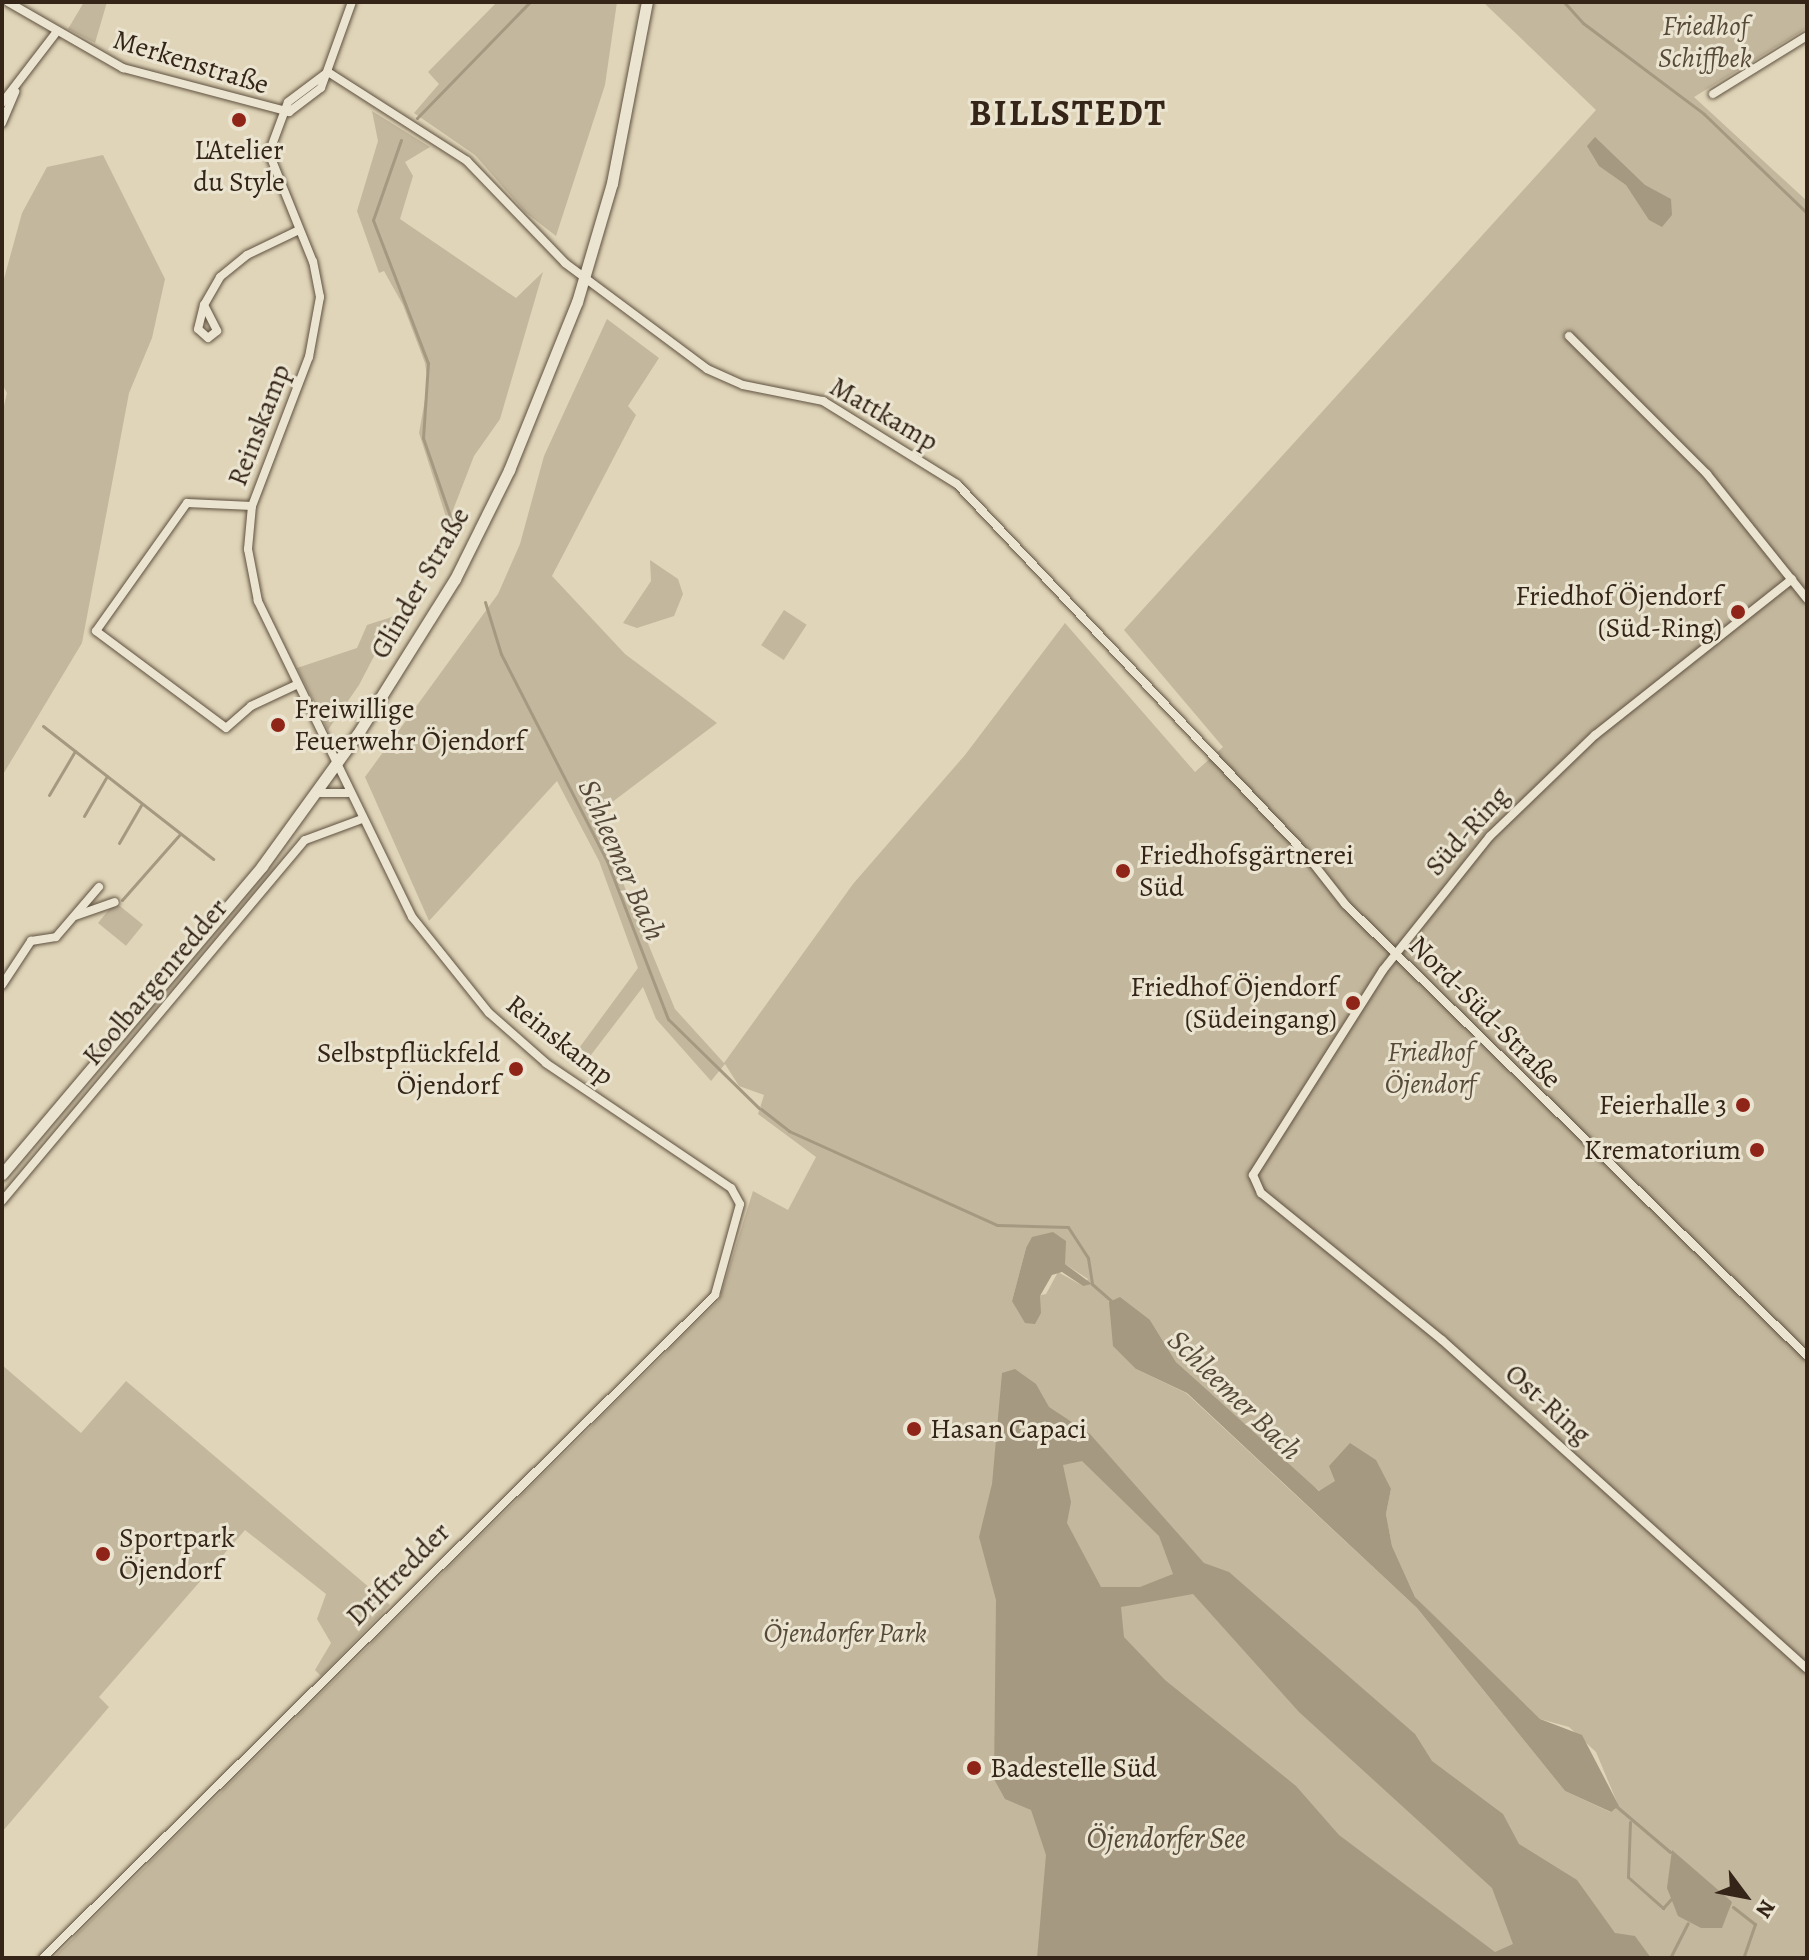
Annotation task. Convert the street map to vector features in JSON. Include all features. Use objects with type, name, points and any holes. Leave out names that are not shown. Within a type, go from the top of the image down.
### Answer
[{"type":"main road","name":"Glinder Straße","points":[[2,1174],[262,866],[418,640],[480,530],[540,400],[585,279],[612,183],[647,2]]},
{"type":"street","name":"Merkenstraße","points":[[8,2],[55,34],[152,78],[280,112]]},
{"type":"street","points":[[280,112],[311,98],[328,72],[352,2]]},
{"type":"street","points":[[2,103],[15,91],[55,34]]},
{"type":"street","points":[[1713,94],[1807,36]]},
{"type":"street","name":"Mattkamp","points":[[328,72],[467,161],[585,279],[712,372],[823,401],[949,478],[1211,758]]},
{"type":"street","points":[[2,123],[9,119],[15,91]]},
{"type":"street","name":"Reinskamp","points":[[280,112],[271,165],[319,283],[316,335],[252,506],[250,568],[296,685],[412,917],[489,1013],[546,1063],[739,1199]]},
{"type":"street","points":[[204,305],[230,266],[299,230]]},
{"type":"street","points":[[1569,336],[1707,474],[1807,599]]},
{"type":"street","points":[[252,506],[187,503],[96,631],[226,728],[251,706],[296,685]]},
{"type":"street","name":"Süd-Ring","points":[[1254,1181],[1257,1162],[1395,954],[1536,788],[1792,579]]},
{"type":"street","name":"Nord-Süd-Straße","points":[[1211,758],[1395,954],[1807,1356]]},
{"type":"street","points":[[315,793],[348,793]]},
{"type":"street","name":"Koolbargenredder","points":[[2,1201],[305,840],[362,819]]},
{"type":"street","points":[[2,985],[31,941],[56,937],[99,887]]},
{"type":"street","points":[[74,916],[115,902]]},
{"type":"street","name":"Ost-Ring","points":[[1254,1181],[1560,1443],[1807,1669]]},
{"type":"street","name":"Driftredder","points":[[43,1958],[715,1295],[739,1199]]},
{"type":"green space","points":[[84,2],[107,2],[95,43],[68,29]]},
{"type":"green space","points":[[497,2],[617,2],[605,85],[556,236],[525,212],[475,155],[414,113],[439,84],[428,72]]},
{"type":"green space","points":[[1483,2],[1807,2],[1807,28],[1694,97],[1807,201],[1807,1958],[53,1958],[719,1300],[753,1191],[788,1210],[816,1157],[758,1114],[764,1095],[739,1086],[725,1064],[711,1081],[656,1019],[643,987],[581,1068],[571,1059],[638,968],[599,861],[557,781],[429,921],[365,777],[498,594],[520,544],[544,456],[607,319],[659,358],[628,406],[636,415],[552,576],[625,654],[717,723],[595,815],[675,1009],[724,1063],[853,884],[965,755],[1065,623],[1195,772],[1223,747],[1124,630],[1596,110]],"holes":[[[1026,1248],[1063,1253],[1065,1264],[1088,1279],[1083,1286],[1058,1272],[1046,1294],[1012,1301]],[[1150,1320],[1176,1362],[1302,1479],[1320,1491],[1336,1481],[1391,1489],[1386,1514],[1392,1546],[1415,1597],[1540,1719],[1569,1727],[1596,1752],[1619,1807],[1610,1812],[1565,1791],[1417,1608],[1186,1393],[1136,1369]]]},
{"type":"green space","points":[[372,111],[430,147],[405,162],[413,176],[400,219],[516,298],[543,272],[500,419],[474,456],[448,523],[419,433],[428,383],[425,363],[403,305],[384,271],[379,273],[357,211],[378,141]]},
{"type":"green space","points":[[103,155],[165,279],[152,338],[129,393],[82,643],[2,776],[2,414],[7,393],[2,384],[2,286],[22,213],[47,167]]},
{"type":"green space","points":[[650,560],[678,579],[683,594],[674,616],[637,628],[623,623],[651,581]]},
{"type":"green space","points":[[784,610],[807,625],[784,660],[761,645]]},
{"type":"green space","points":[[395,616],[359,685],[328,730],[297,668],[357,648],[367,625]]},
{"type":"green space","points":[[115,902],[143,925],[126,946],[98,923]]},
{"type":"green space","name":"Sportpark Öjendorf","points":[[2,1365],[81,1433],[126,1381],[390,1605],[321,1676],[315,1670],[331,1643],[317,1619],[326,1594],[245,1530],[99,1697],[109,1707],[2,1832]]},
{"type":"water","points":[[1595,137],[1645,185],[1671,199],[1672,215],[1662,227],[1649,220],[1626,185],[1599,166],[1587,146]]},
{"type":"water","points":[[1053,1232],[1066,1241],[1065,1264],[1092,1284],[1083,1286],[1062,1272],[1052,1275],[1040,1296],[1041,1313],[1035,1324],[1025,1323],[1012,1301],[1026,1248],[1032,1237]]},
{"type":"water","points":[[1120,1297],[1150,1320],[1176,1362],[1319,1491],[1335,1481],[1329,1466],[1350,1443],[1376,1460],[1391,1489],[1386,1514],[1392,1546],[1415,1597],[1540,1719],[1582,1735],[1619,1806],[1611,1812],[1565,1791],[1417,1608],[1187,1393],[1136,1369],[1113,1346],[1109,1302]]},
{"type":"water","name":"Öjendorfer See","points":[[1015,1369],[1036,1384],[1049,1407],[1090,1434],[1204,1563],[1229,1572],[1415,1734],[1432,1761],[1503,1814],[1519,1844],[1577,1880],[1615,1933],[1635,1936],[1651,1958],[1037,1958],[1046,1855],[1031,1810],[1005,1799],[994,1779],[996,1600],[979,1537],[992,1484],[1002,1373]],"holes":[[[1082,1461],[1159,1536],[1173,1574],[1140,1587],[1101,1587],[1067,1523],[1071,1502],[1063,1465]],[[1193,1594],[1299,1712],[1492,1888],[1513,1944],[1495,1952],[1339,1835],[1296,1786],[1165,1680],[1124,1637],[1121,1607]]]},
{"type":"water","points":[[1672,1850],[1732,1902],[1722,1928],[1701,1928],[1678,1916],[1667,1888]]},
{"type":"waterway","name":"Schleemer Bach","points":[[417,118],[530,2]]},
{"type":"waterway","points":[[1564,2],[1583,23],[1704,114],[1807,213]]},
{"type":"waterway","name":"Schleemer Bach","points":[[401,140],[373,220],[428,363],[423,438],[451,519]]},
{"type":"waterway","name":"Schleemer Bach","points":[[485,602],[501,654],[607,861],[668,1019],[759,1108]]},
{"type":"waterway","points":[[43,726],[213,859]]},
{"type":"waterway","points":[[49,795],[75,751]]},
{"type":"waterway","points":[[84,816],[107,776]]},
{"type":"waterway","points":[[119,843],[141,805]]},
{"type":"waterway","points":[[122,900],[180,834]]},
{"type":"waterway","name":"Schleemer Bach","points":[[761,1109],[789,1131],[997,1225],[1068,1227],[1088,1258],[1092,1284],[1114,1303]]},
{"type":"waterway","name":"Schleemer Bach","points":[[1616,1806],[1670,1852]]},
{"type":"waterway","name":"Schleemer Bach","points":[[1630,1822],[1628,1877],[1663,1908],[1671,1899]]},
{"type":"waterway","name":"Schleemer Bach","points":[[1733,1907],[1755,1924],[1743,1958]]},
{"type":"waterway","points":[[1670,1958],[1688,1923]]},
{"type":"place","name":"L'Atelier du Style","points":[[239,120]]},
{"type":"place","name":"Friedhof Öjendorf (Süd-Ring)","points":[[1738,612]]},
{"type":"place","name":"Freiwillige Feuerwehr Öjendorf","points":[[278,725]]},
{"type":"place","name":"Friedhofsgärtnerei Süd","points":[[1123,871]]},
{"type":"place","name":"Friedhof Öjendorf (Südeingang)","points":[[1353,1003]]},
{"type":"place","name":"Selbstpflückfeld Öjendorf","points":[[516,1069]]},
{"type":"place","name":"Feierhalle 3","points":[[1743,1105]]},
{"type":"place","name":"Krematorium","points":[[1757,1150]]},
{"type":"place","name":"Hasan Capaci","points":[[914,1429]]},
{"type":"place","name":"Sportpark Öjendorf","points":[[103,1554]]},
{"type":"place","name":"Badestelle Süd","points":[[974,1768]]},
{"type":"district","name":"BILLSTEDT","points":[[1068,113]]},
{"type":"park label","name":"Friedhof Schiffbek","points":[[1705,42]]},
{"type":"park label","name":"Friedhof Öjendorf","points":[[1430,1068]]},
{"type":"park label","name":"Öjendorfer Park","points":[[845,1633]]}]
